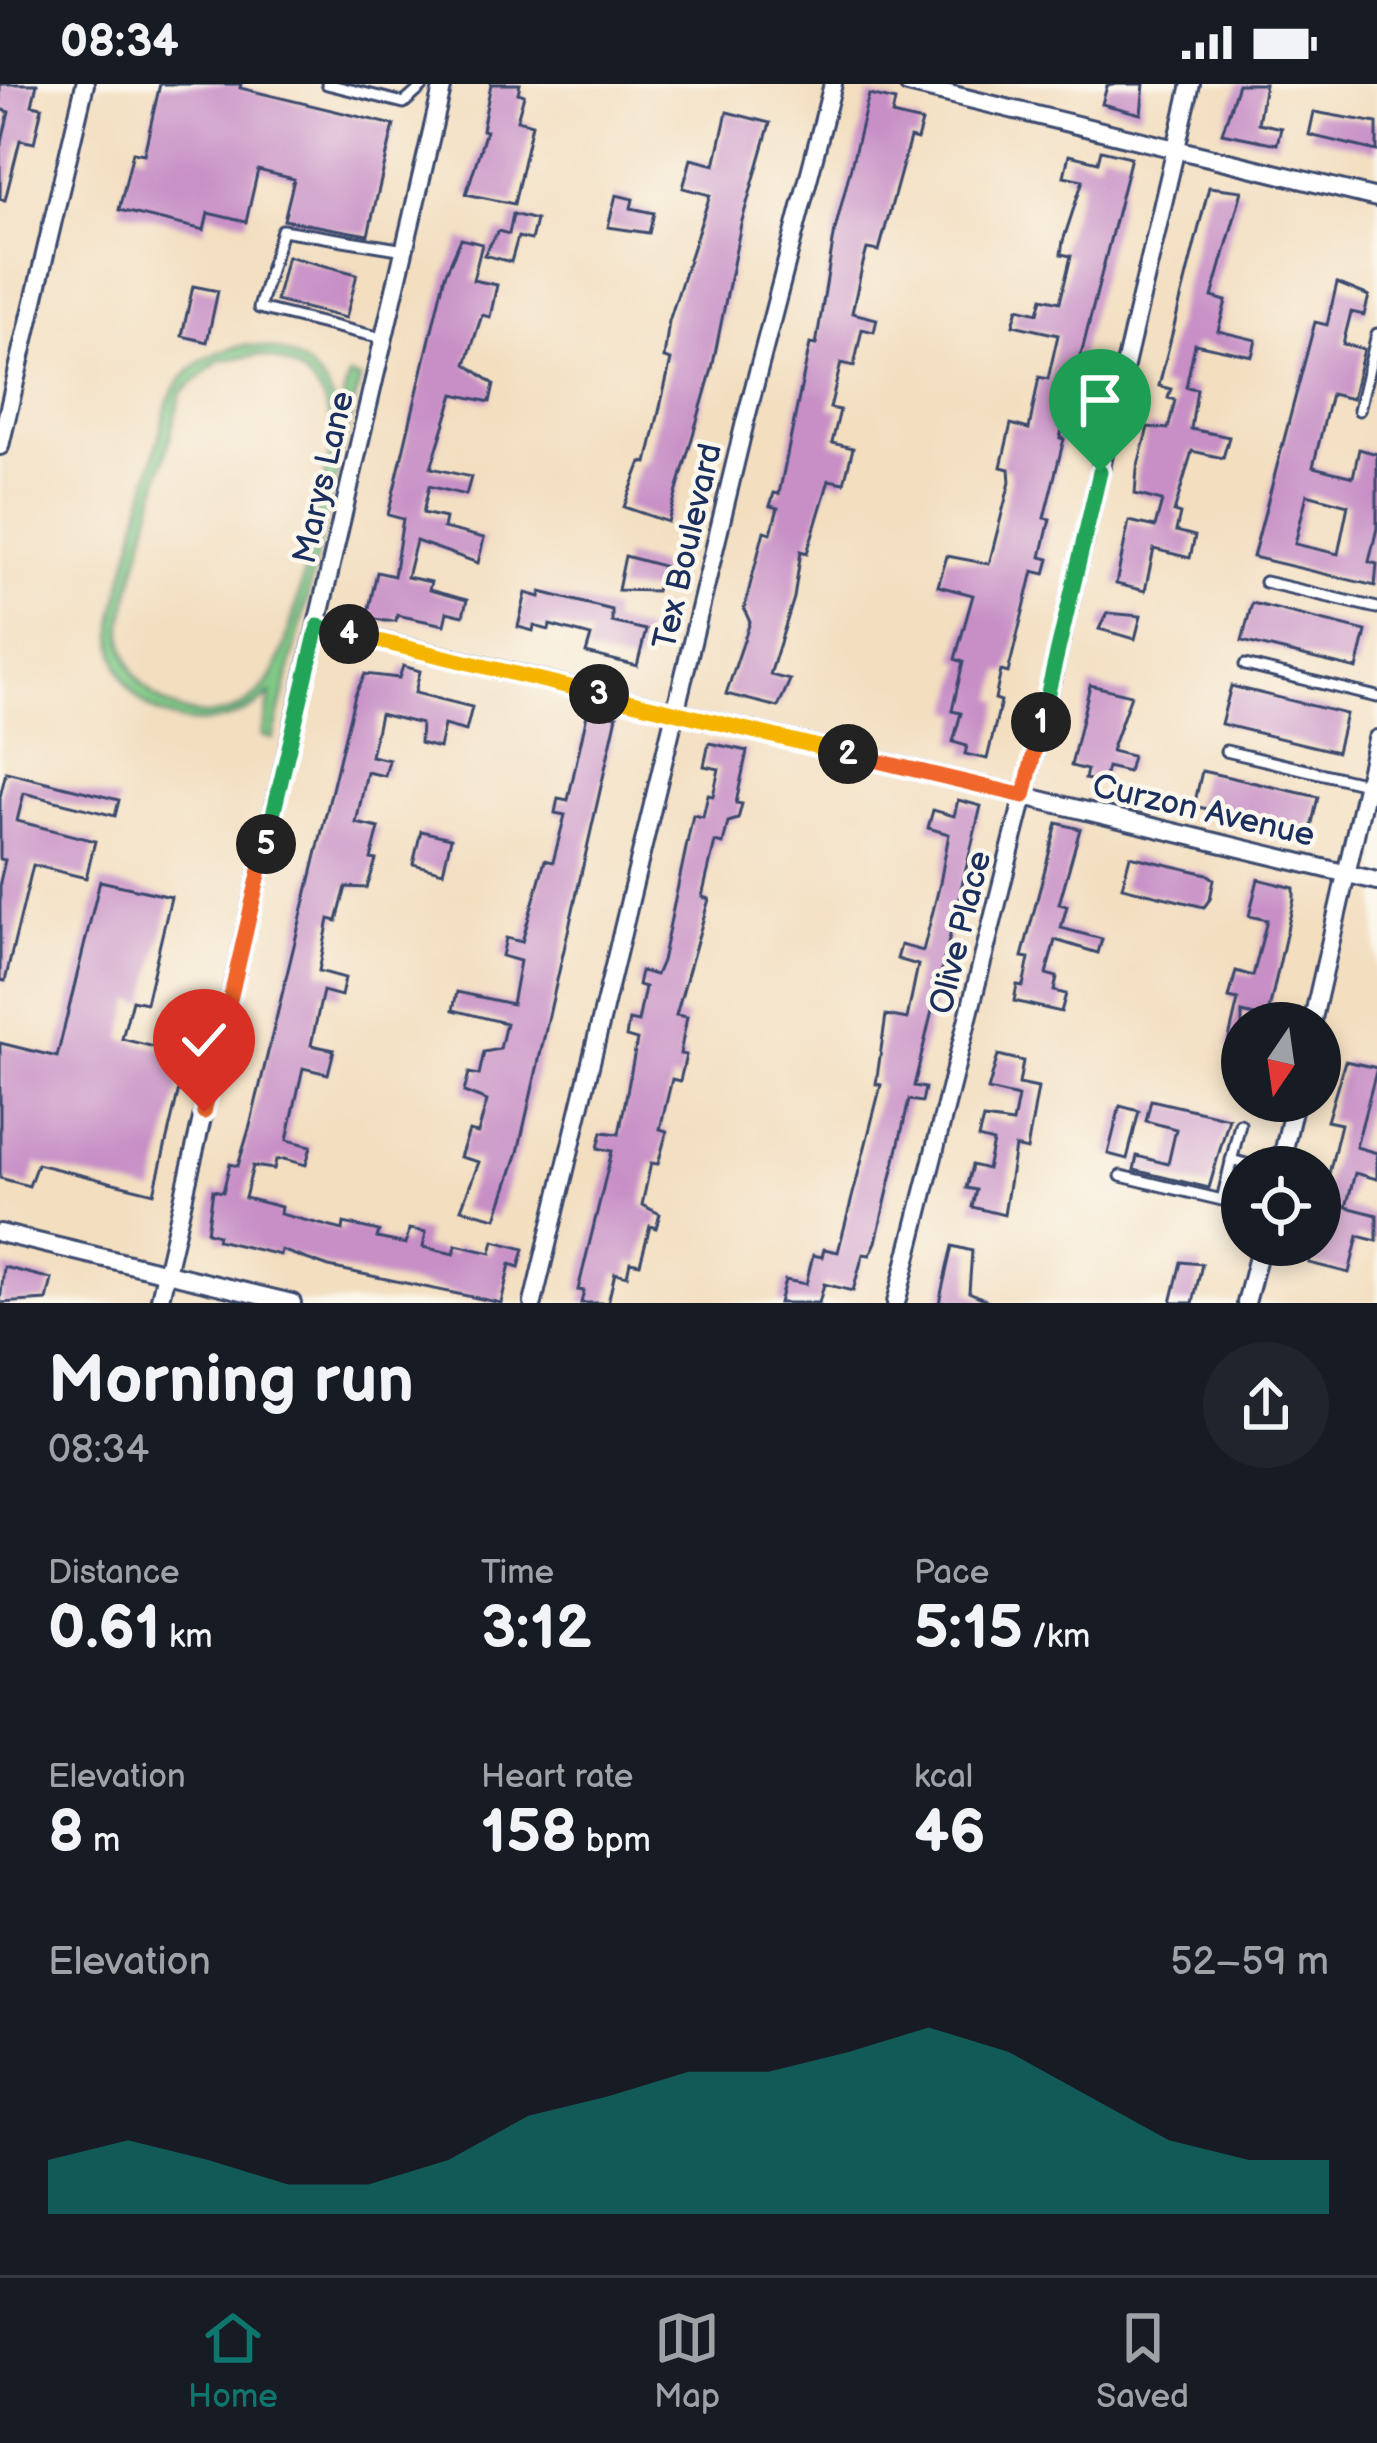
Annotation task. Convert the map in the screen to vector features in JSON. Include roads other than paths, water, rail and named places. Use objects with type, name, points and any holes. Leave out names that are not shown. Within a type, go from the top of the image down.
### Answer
[{"type":"street","points":[[0,446],[85,84]]},
{"type":"street","name":"Tex Boulevard","points":[[533,1303],[745,422],[833,84]]},
{"type":"street","points":[[908,84],[1377,198]]},
{"type":"street","name":"Olive Place","points":[[896,1303],[1024,796],[1191,84]]},
{"type":"street","name":"Marys Lane","points":[[159,1303],[442,88]]},
{"type":"street","name":"Curzon Avenue","points":[[318,626],[1377,881]]},
{"type":"street","points":[[1317,1002],[1377,740]]},
{"type":"street","points":[[0,1233],[292,1303]]},
{"type":"street","points":[[1246,1303],[1256,1266]]},
{"type":"lane","points":[[327,84],[404,103],[421,86],[442,88]]},
{"type":"lane","points":[[386,339],[260,308],[282,230],[406,250]]},
{"type":"lane","points":[[1359,410],[1377,334]]},
{"type":"lane","points":[[1265,582],[1377,608]]},
{"type":"lane","points":[[1245,665],[1377,697]]},
{"type":"lane","points":[[1226,751],[1371,779]]},
{"type":"lane","points":[[1234,1146],[1240,1124]]},
{"type":"lane","points":[[1121,1177],[1220,1201],[1221,1197]]}]
